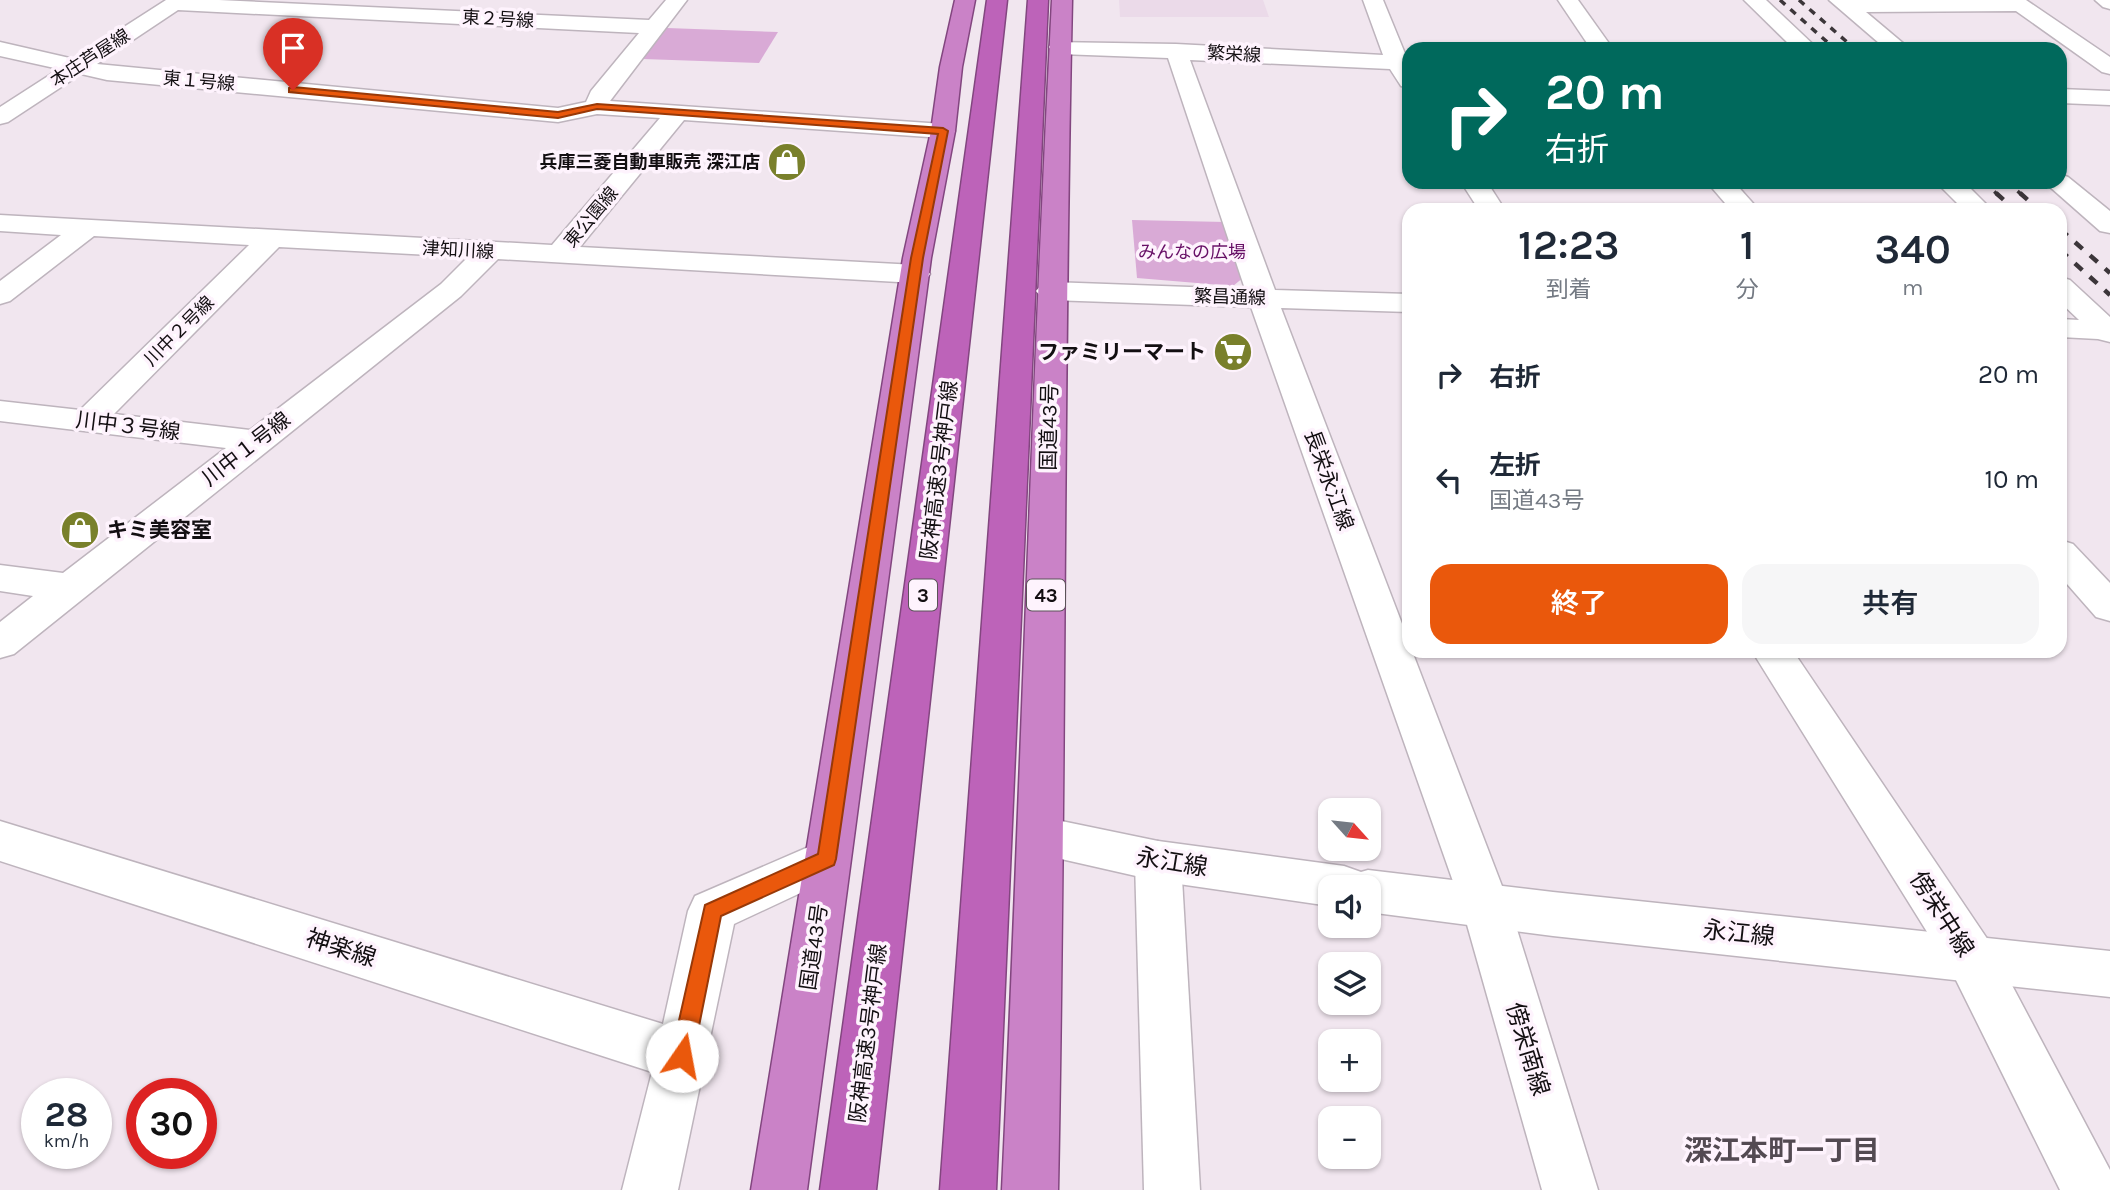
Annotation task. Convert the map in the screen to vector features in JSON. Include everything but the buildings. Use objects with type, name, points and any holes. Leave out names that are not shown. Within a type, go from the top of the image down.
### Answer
[{"type":"highway","name":"国道43号","points":[[779,1190],[916,274],[965,0]]},
{"type":"highway","name":"阪神高速3号神戸線","points":[[848,1190],[997,0]]},
{"type":"highway","points":[[968,1190],[1038,0]]},
{"type":"highway","name":"国道43号","points":[[1030,1190],[1042,837],[1051,291],[1062,0]]},
{"type":"street","points":[[597,107],[600,96],[677,0]]},
{"type":"street","points":[[1373,0],[1402,63]]},
{"type":"street","points":[[1568,0],[1597,42]]},
{"type":"street","points":[[1754,0],[1799,42]]},
{"type":"street","points":[[2105,0],[2110,3]]},
{"type":"street","name":"東２号線","points":[[177,2],[654,27]]},
{"type":"street","name":"本庄芦屋線","points":[[0,117],[177,2]]},
{"type":"street","points":[[1842,3],[2016,3],[2110,67]]},
{"type":"street","points":[[1842,3],[1890,42]]},
{"type":"street","name":"繁栄線","points":[[1060,47],[1176,51],[1402,69]]},
{"type":"street","name":"東１号線","points":[[0,49],[107,73],[558,115],[597,107],[943,131]]},
{"type":"street","name":"長栄永江線","points":[[1176,51],[1263,298],[1486,907]]},
{"type":"street","points":[[2067,96],[2110,98]]},
{"type":"street","name":"東公園線","points":[[559,255],[676,114]]},
{"type":"street","points":[[1726,189],[1740,203]]},
{"type":"street","points":[[1956,189],[1972,203]]},
{"type":"street","points":[[2067,189],[2110,225]]},
{"type":"street","name":"津知川線","points":[[0,223],[916,274]]},
{"type":"street","points":[[0,295],[86,229]]},
{"type":"street","name":"川中２号線","points":[[88,421],[270,240]]},
{"type":"street","name":"川中１号線","points":[[0,643],[451,290],[489,252]]},
{"type":"street","name":"繁昌通線","points":[[1051,291],[1402,303]]},
{"type":"street","points":[[2067,293],[2108,331]]},
{"type":"street","points":[[2067,328],[2108,331]]},
{"type":"street","name":"川中３号線","points":[[0,411],[255,441]]},
{"type":"street","points":[[2067,560],[2110,607]]},
{"type":"street","points":[[0,578],[69,588]]},
{"type":"street","name":"傍栄中線","points":[[1777,658],[1970,956],[2090,1190]]},
{"type":"street","name":"永江線","points":[[1042,837],[1158,861],[1318,883]]},
{"type":"street","name":"神楽線","points":[[0,841],[682,1056]]},
{"type":"street","points":[[650,1190],[682,1056],[712,911],[827,859]]},
{"type":"street","points":[[1158,861],[1172,1190]]},
{"type":"street","name":"永江線","points":[[1381,893],[1486,907],[1970,956],[2110,974]]},
{"type":"street","name":"傍栄南線","points":[[1486,907],[1570,1190]]},
{"type":"shaded area","points":[[1119,0],[1263,0],[1269,17],[1120,17]]},
{"type":"green space","points":[[667,28],[778,32],[759,63],[643,59]]},
{"type":"green space","name":"みんなの広場","points":[[1132,220],[1226,222],[1244,277],[1233,286],[1137,278]]},
{"type":"railway","points":[[1780,0],[1827,42]]},
{"type":"railway","points":[[1799,0],[1847,42]]},
{"type":"railway","points":[[1992,189],[1998,195]]},
{"type":"railway","points":[[2015,189],[2022,195]]},
{"type":"railway","points":[[1996,193],[2007,203]]},
{"type":"railway","points":[[2020,193],[2031,203]]},
{"type":"railway","points":[[2067,235],[2110,273]]},
{"type":"railway","points":[[2067,256],[2110,295]]},
{"type":"place","name":"兵庫三菱自動車販売 深江店","points":[[787,162]]},
{"type":"place","name":"ファミリーマート","points":[[1233,352]]},
{"type":"place","name":"キミ美容室","points":[[80,530]]},
{"type":"district","name":"深江本町一丁目","points":[[1782,1150]]},
{"type":"route","points":[[293,90],[558,115],[597,107],[943,131],[917,258],[827,859],[712,911],[682,1056]]}]
